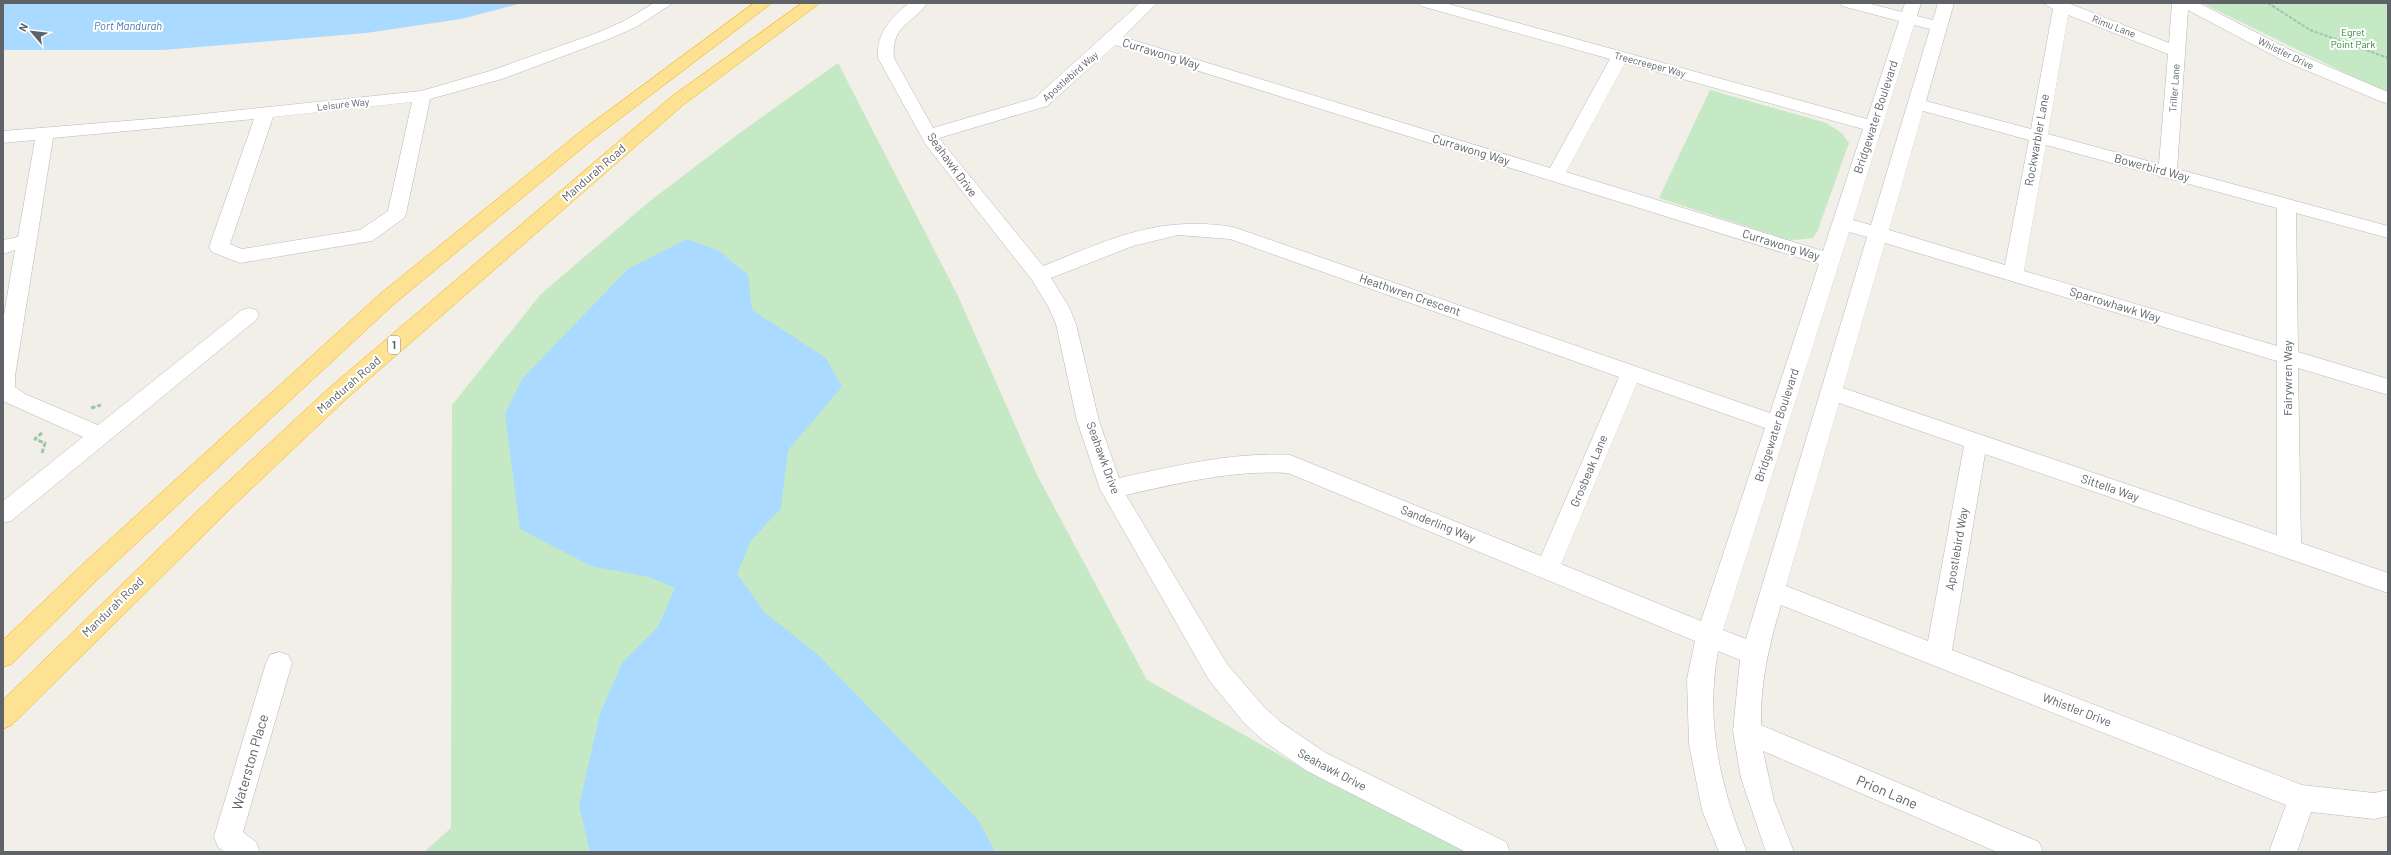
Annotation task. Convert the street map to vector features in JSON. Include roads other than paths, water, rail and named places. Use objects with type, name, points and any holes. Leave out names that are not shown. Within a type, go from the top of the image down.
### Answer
[{"type":"highway","points":[[3,656],[92,570],[387,299],[590,132],[764,3]]},
{"type":"highway","name":"Mandurah Road","points":[[3,717],[217,506],[337,394],[677,101],[812,3]]},
{"type":"street","name":"Leisure Way","points":[[3,137],[174,122],[266,111],[422,96],[496,75],[603,36],[630,24],[665,3]]},
{"type":"street","name":"Seahawk Drive","points":[[919,3],[901,18],[888,33],[884,48],[886,58],[928,135],[948,164],[1039,275],[1059,307],[1066,324],[1088,421],[1112,489],[1218,672],[1234,694],[1266,728],[1292,749],[1325,769],[1496,852]]},
{"type":"street","name":"Apostlebird Way","points":[[928,135],[1040,102],[1112,39],[1149,3]]},
{"type":"street","name":"Treecreeper Way","points":[[1427,3],[1873,126]]},
{"type":"street","points":[[1848,3],[1911,11],[1939,26]]},
{"type":"street","points":[[1780,852],[1762,809],[1748,753],[1746,732],[1747,690],[1754,654],[1946,3]]},
{"type":"street","name":"Triller Lane","points":[[2168,173],[2180,3]]},
{"type":"street","name":"Whistler Drive","points":[[2187,3],[2288,56],[2388,98]]},
{"type":"street","name":"Rimu Lane","points":[[2056,4],[2176,51]]},
{"type":"street","name":"Rockwarbler Lane","points":[[2012,274],[2038,137],[2056,4]]},
{"type":"street","name":"Bridgewater Boulevard","points":[[1733,852],[1716,810],[1702,744],[1700,679],[1709,634],[1911,11]]},
{"type":"street","name":"Currawong Way","points":[[1112,39],[1830,260]]},
{"type":"street","points":[[1555,176],[1620,56]]},
{"type":"street","points":[[266,111],[219,247],[240,256],[365,236],[397,214],[422,96]]},
{"type":"street","name":"Bowerbird Way","points":[[1916,104],[2388,232]]},
{"type":"street","points":[[44,133],[4,376],[4,391],[17,400],[100,435]]},
{"type":"street","name":"Fairywren Way","points":[[2286,205],[2289,550]]},
{"type":"street","name":"Sparrowhawk Way","points":[[1842,223],[2388,387]]},
{"type":"street","name":"Heathwren Crescent","points":[[1039,275],[1091,254],[1158,232],[1178,229],[1209,229],[1233,233],[1777,424]]},
{"type":"street","points":[[3,247],[26,241]]},
{"type":"street","points":[[3,514],[249,315]]},
{"type":"street","name":"Grosbeak Lane","points":[[1547,569],[1631,373]]},
{"type":"street","name":"Sittella Way","points":[[1831,392],[2388,584]]},
{"type":"street","name":"Apostlebird Way","points":[[1938,656],[1976,442]]},
{"type":"street","name":"Sanderling Way","points":[[1112,489],[1216,467],[1269,462],[1290,464],[1709,634],[1754,654]]},
{"type":"street","name":"Whistler Drive","points":[[1772,591],[2302,798],[2374,806],[2388,803]]},
{"type":"street","name":"Waterston Place","points":[[246,852],[228,837],[279,663]]},
{"type":"street","name":"Prion Lane","points":[[1746,732],[2029,852]]},
{"type":"street","points":[[2283,852],[2302,798]]},
{"type":"water","name":"Port Mandurah","points":[[3,3],[522,3],[461,19],[366,33],[163,50],[3,50]]},
{"type":"water","points":[[687,239],[719,251],[748,275],[752,310],[826,358],[842,387],[788,450],[781,508],[750,542],[737,574],[765,613],[816,653],[979,821],[995,852],[590,852],[579,806],[600,714],[622,663],[658,627],[675,588],[649,577],[591,566],[520,529],[505,414],[522,379],[628,269]]},
{"type":"park label","name":"Egret Point Park","points":[[2353,38]]}]
